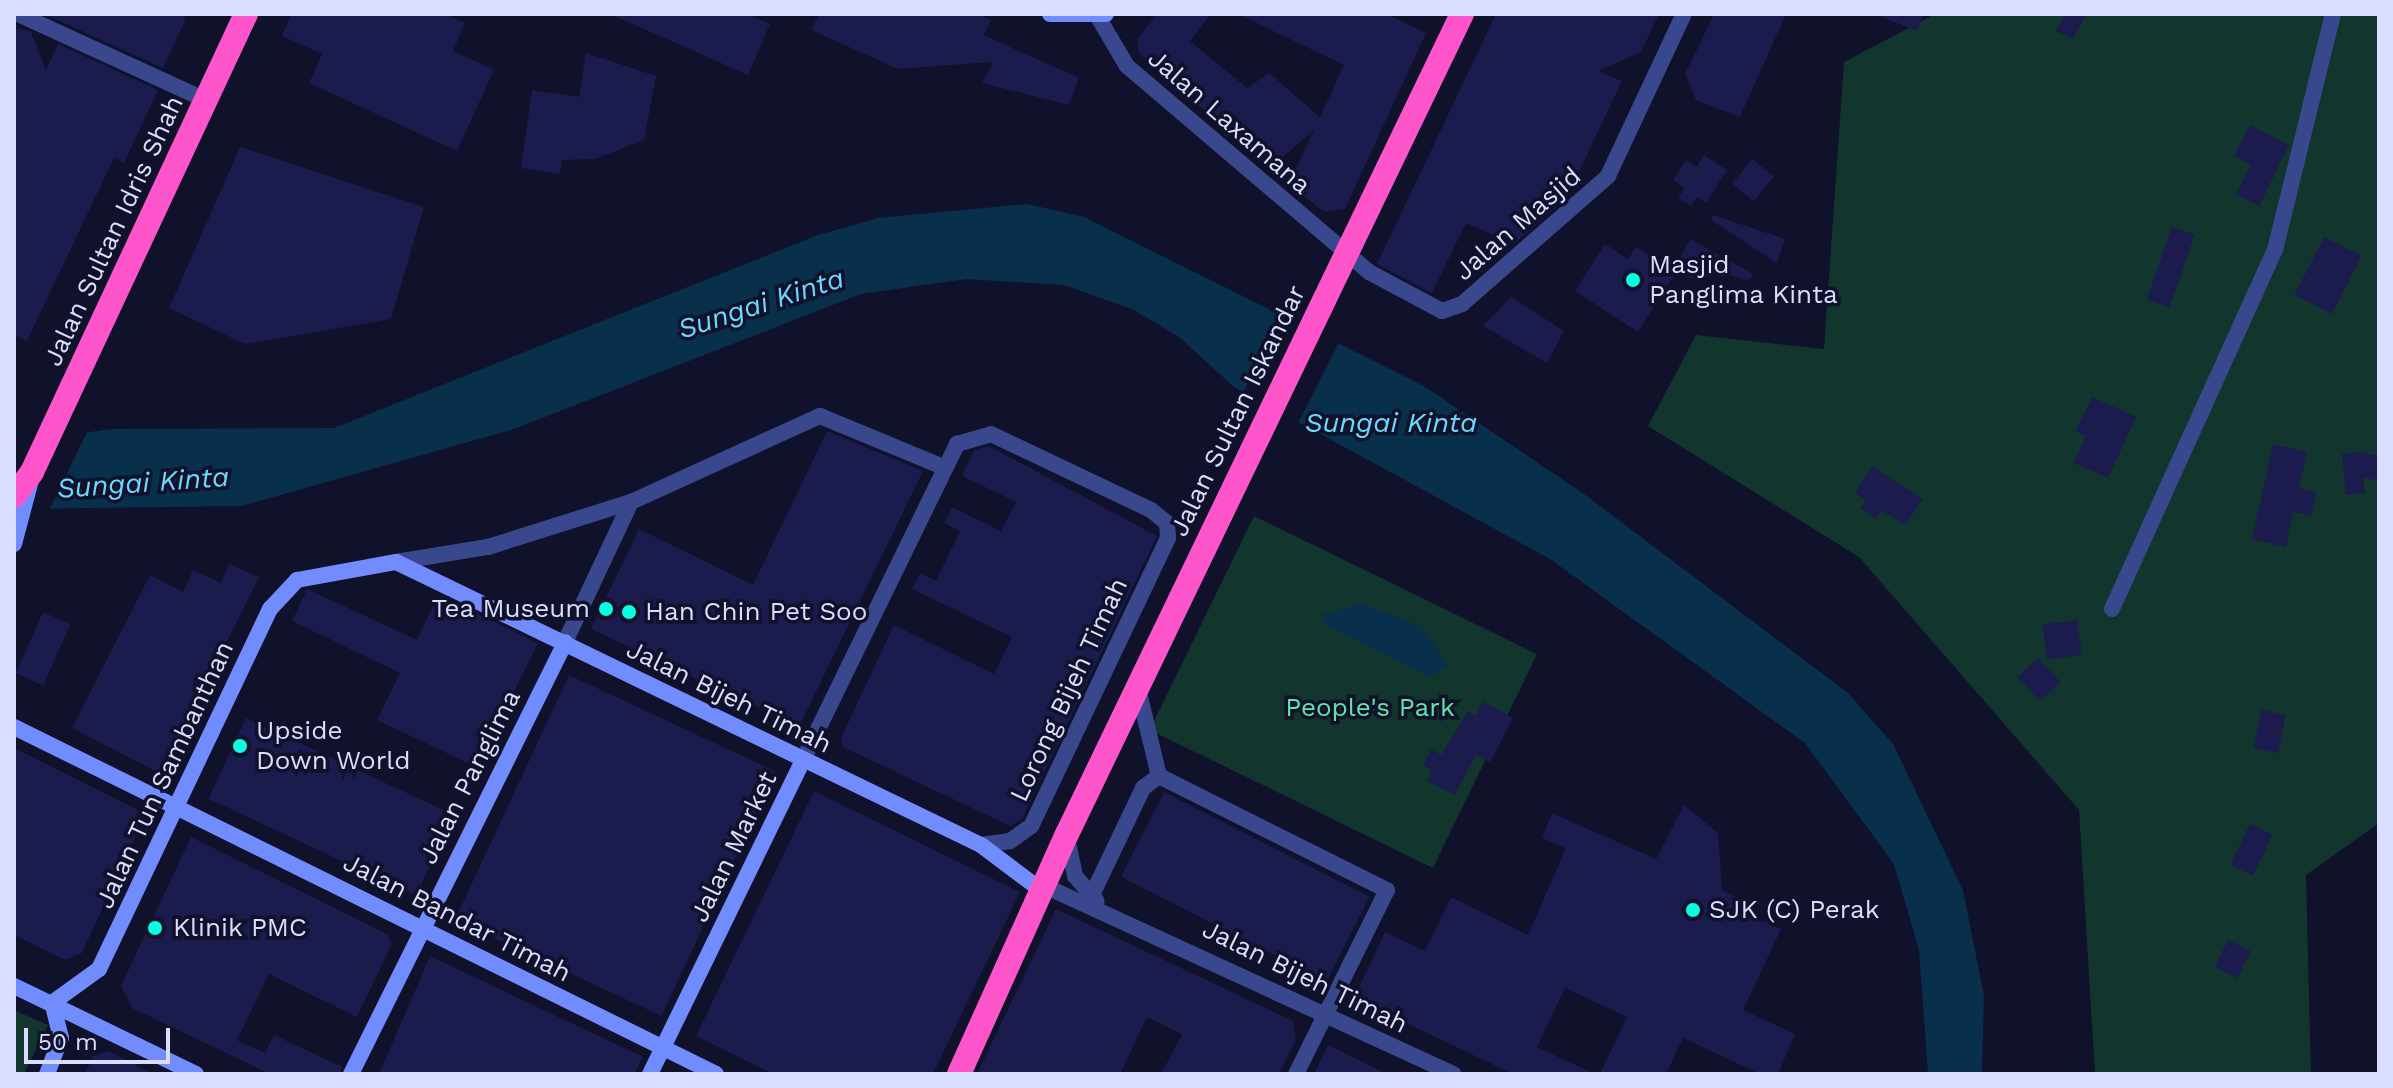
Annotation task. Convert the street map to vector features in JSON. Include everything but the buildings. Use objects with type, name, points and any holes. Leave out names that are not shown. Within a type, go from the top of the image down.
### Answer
[{"type":"highway","name":"Jalan Sultan Idris Shah","points":[[14,496],[32,472],[246,14]]},
{"type":"highway","name":"Jalan Sultan Iskandar","points":[[943,1074],[1067,834],[1457,16]]},
{"type":"highway","name":"Jalan Sultan Iskandar","points":[[959,1074],[1041,886]]},
{"type":"street","points":[[18,14],[206,100]]},
{"type":"street","name":"Jalan Laxamana","points":[[1050,14],[1102,15],[1127,66],[1341,260]]},
{"type":"street","name":"Jalan Masjid","points":[[1341,260],[1434,310],[1451,310],[1608,176],[1684,14]]},
{"type":"street","points":[[2112,609],[2275,250],[2294,199],[2333,14]]},
{"type":"street","points":[[396,562],[488,547],[631,502],[820,416],[943,467]]},
{"type":"street","name":"Jalan Market","points":[[650,1074],[943,467],[968,437],[991,434],[1167,523]]},
{"type":"street","name":"Jalan Sultan Idris Shah","points":[[14,544],[32,472]]},
{"type":"street","name":"Jalan Panglima","points":[[351,1074],[631,502]]},
{"type":"street","name":"Lorong Bijeh Timah","points":[[981,845],[1010,841],[1031,826],[1168,538],[1167,523]]},
{"type":"street","name":"Jalan Bijeh Timah","points":[[396,562],[981,845],[1041,886],[1104,907],[1453,1074]]},
{"type":"street","name":"Jalan Tun Sambanthan","points":[[52,1003],[99,969],[281,592],[297,580],[396,562]]},
{"type":"street","points":[[1137,686],[1159,776],[1387,890],[1296,1074]]},
{"type":"street","name":"Jalan Bandar Timah","points":[[14,727],[716,1074]]},
{"type":"street","points":[[1092,895],[1143,788],[1159,776]]},
{"type":"street","points":[[1067,834],[1075,876],[1104,907]]},
{"type":"street","points":[[14,986],[196,1074]]},
{"type":"street","points":[[47,1074],[61,1038],[52,1003]]},
{"type":"green space","points":[[1935,14],[2379,14],[2379,823],[2306,875],[2311,1074],[2095,1074],[2079,810],[1859,557],[1648,426],[1696,335],[1824,349],[1844,62]]},
{"type":"green space","name":"People's Park","points":[[1254,516],[1537,654],[1433,868],[1150,730]]},
{"type":"green space","points":[[14,1010],[48,1025],[24,1074],[14,1074]]},
{"type":"water","name":"Sungai Kinta","points":[[1027,204],[1084,217],[1424,386],[1584,494],[1848,693],[1893,744],[1963,890],[1984,996],[1982,1074],[1928,1074],[1919,950],[1894,864],[1805,743],[1550,559],[1234,387],[1179,337],[1134,310],[1064,285],[966,279],[861,294],[514,429],[242,506],[14,509],[14,442],[112,429],[334,428],[818,235],[878,218]]},
{"type":"water","points":[[1361,604],[1420,626],[1449,665],[1430,677],[1324,624],[1322,615]]},
{"type":"pier","points":[[1285,310],[1341,339],[1297,425],[1241,396]]},
{"type":"pier","points":[[89,428],[50,509],[14,513],[14,438]]},
{"type":"place","name":"Masjid Panglima Kinta","points":[[1633,280]]},
{"type":"place","name":"Tea Museum","points":[[606,609]]},
{"type":"place","name":"Han Chin Pet Soo","points":[[629,612]]},
{"type":"place","name":"Upside Down World","points":[[240,746]]},
{"type":"place","name":"SJK (C) Perak","points":[[1693,910]]},
{"type":"place","name":"Klinik PMC","points":[[155,928]]}]
